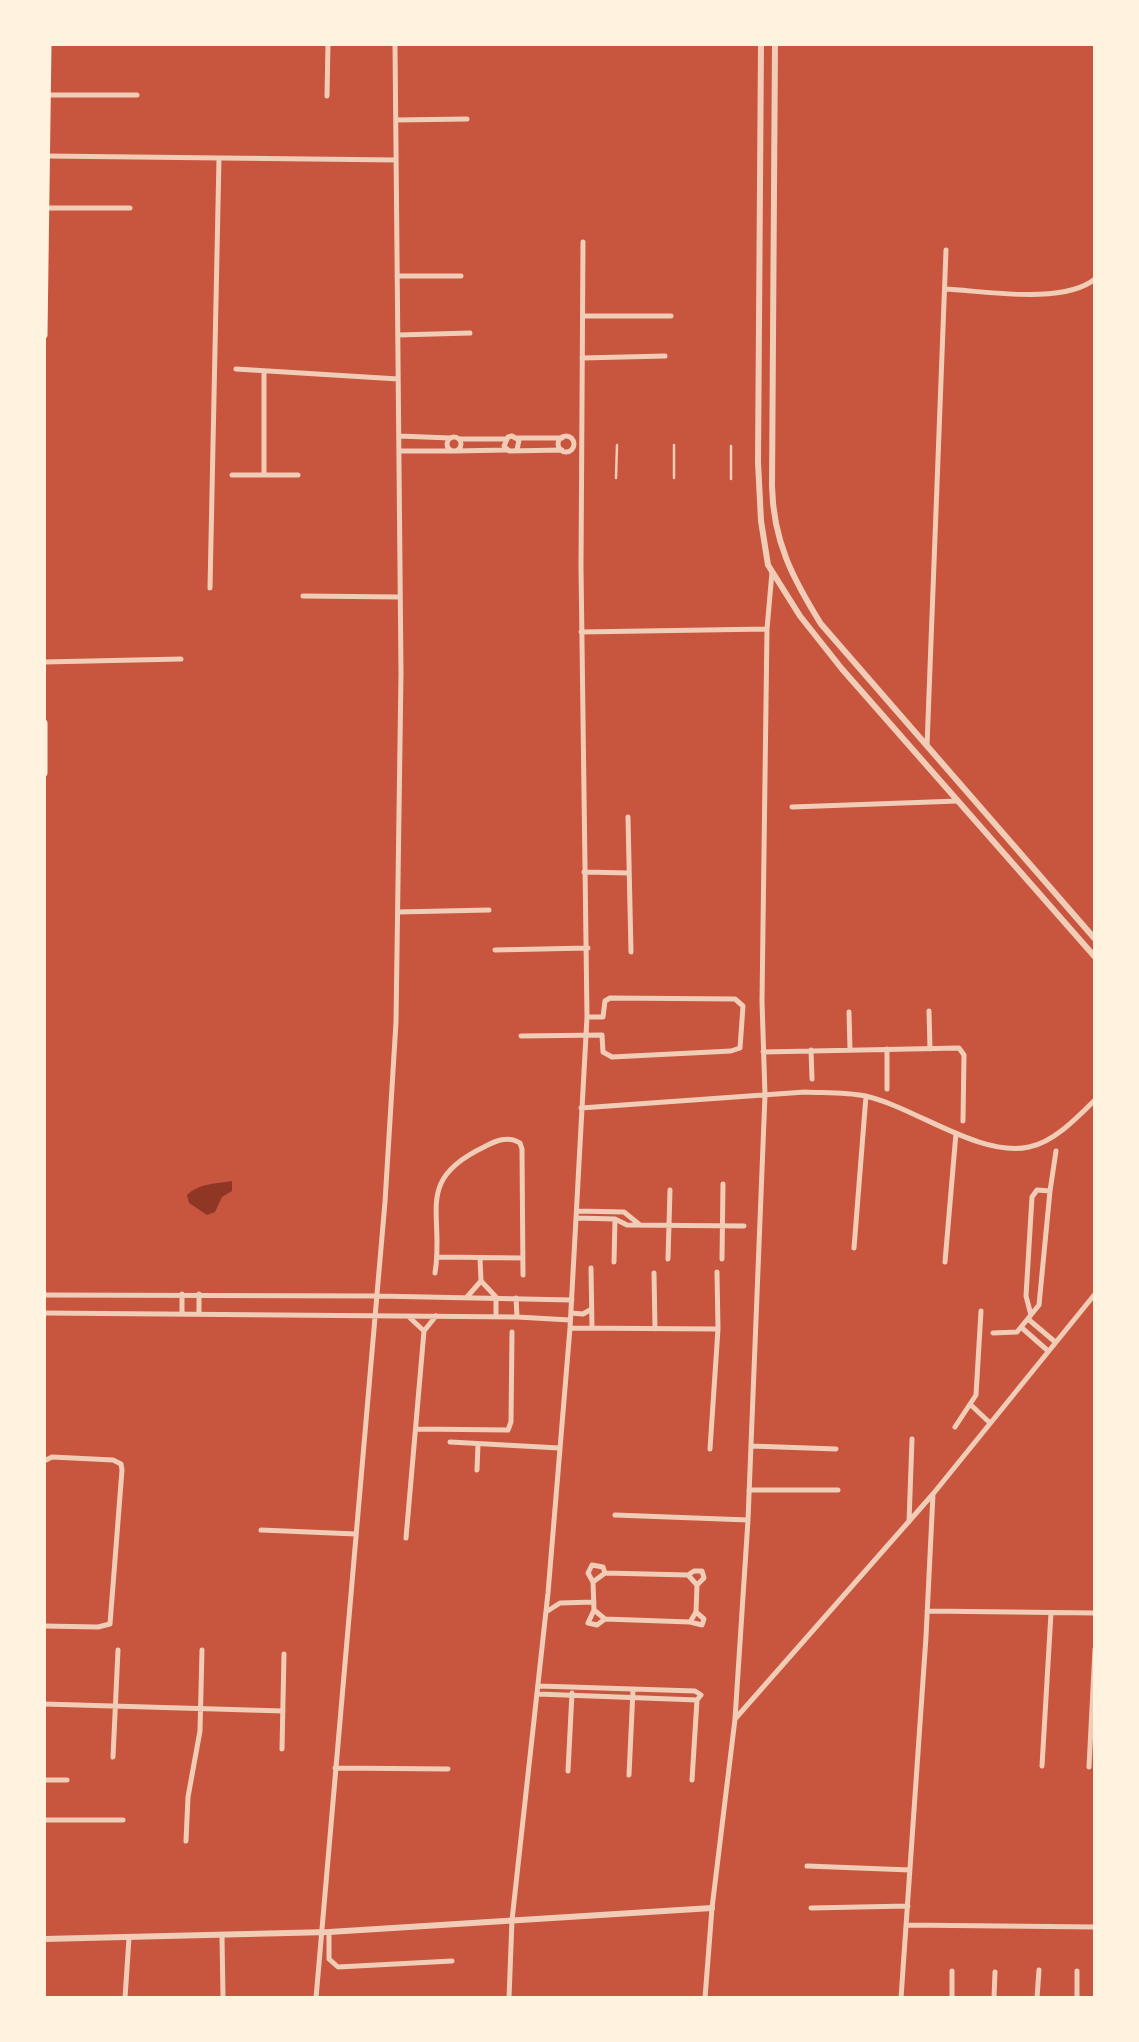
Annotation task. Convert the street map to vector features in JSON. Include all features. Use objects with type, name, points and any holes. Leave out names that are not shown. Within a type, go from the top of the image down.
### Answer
[{"type":"main road","points":[[44,335],[48,44]]},
{"type":"main road","points":[[44,723],[44,773]]},
{"type":"street","points":[[327,96],[328,44]]},
{"type":"street","points":[[316,1998],[376,1316],[395,1036],[400,597],[395,44]]},
{"type":"street","points":[[705,1998],[712,1908],[735,1719],[748,1520],[765,1095],[763,1052],[767,629],[772,572],[764,540],[759,492],[761,44]]},
{"type":"street","points":[[775,44],[772,507],[780,547],[793,579],[821,624],[1095,939]]},
{"type":"street","points":[[48,95],[137,95]]},
{"type":"street","points":[[396,120],[467,119]]},
{"type":"street","points":[[47,156],[396,160]]},
{"type":"street","points":[[211,588],[219,158]]},
{"type":"street","points":[[46,208],[130,208]]},
{"type":"street","points":[[509,1998],[512,1920],[539,1686],[571,1317],[587,1017],[581,632],[583,242]]},
{"type":"street","points":[[927,746],[946,250]]},
{"type":"street","points":[[397,276],[461,276]]},
{"type":"street","points":[[945,289],[1050,294],[1088,284],[1095,279]]},
{"type":"street","points":[[583,316],[671,316]]},
{"type":"street","points":[[760,331],[774,331]]},
{"type":"street","points":[[398,335],[470,334]]},
{"type":"street","points":[[582,358],[665,356]]},
{"type":"street","points":[[236,369],[398,379]]},
{"type":"street","points":[[264,371],[264,475]]},
{"type":"street","points":[[399,436],[459,439],[506,439],[512,436],[571,438],[574,446],[569,451],[399,451]]},
{"type":"street","points":[[450,438],[447,446],[454,451]]},
{"type":"street","points":[[517,438],[520,446],[517,450]]},
{"type":"street","points":[[562,438],[559,444],[562,450]]},
{"type":"street","points":[[454,451],[461,445],[459,439]]},
{"type":"street","points":[[506,439],[507,450]]},
{"type":"street","points":[[233,475],[299,475]]},
{"type":"street","points":[[772,572],[810,630],[1095,957]]},
{"type":"street","points":[[303,596],[400,597]]},
{"type":"street","points":[[581,632],[767,629]]},
{"type":"street","points":[[44,662],[181,659]]},
{"type":"street","points":[[792,807],[958,801]]},
{"type":"street","points":[[979,825],[989,816]]},
{"type":"street","points":[[628,817],[631,952]]},
{"type":"street","points":[[584,872],[629,873]]},
{"type":"street","points":[[398,912],[489,910]]},
{"type":"street","points":[[495,950],[588,948]]},
{"type":"street","points":[[521,1036],[602,1035],[603,1052],[612,1057],[731,1051],[740,1048],[743,1041],[743,1006],[736,999],[610,998],[605,1001],[603,1017],[587,1017]]},
{"type":"street","points":[[929,1011],[930,1049]]},
{"type":"street","points":[[849,1012],[850,1050]]},
{"type":"street","points":[[763,1052],[959,1048],[964,1055],[963,1121]]},
{"type":"street","points":[[887,1049],[887,1089]]},
{"type":"street","points":[[811,1050],[812,1079]]},
{"type":"street","points":[[581,1108],[805,1092],[866,1096],[956,1133],[996,1145],[1030,1147],[1045,1140],[1095,1100]]},
{"type":"street","points":[[854,1248],[866,1096]]},
{"type":"street","points":[[945,1262],[956,1133]]},
{"type":"street","points":[[435,1273],[438,1257],[438,1185],[452,1167],[467,1155],[493,1142],[509,1139],[520,1143],[522,1149],[523,1275]]},
{"type":"street","points":[[993,1334],[1011,1334],[1022,1328],[1039,1305],[1056,1151]]},
{"type":"street","points":[[722,1259],[723,1184]]},
{"type":"street","points":[[668,1259],[670,1190]]},
{"type":"street","points":[[1050,1191],[1037,1190],[1032,1197],[1027,1296],[1030,1317],[1054,1341]]},
{"type":"street","points":[[577,1210],[624,1212],[640,1225]]},
{"type":"street","points":[[577,1218],[615,1219],[620,1224],[640,1225],[744,1226]]},
{"type":"street","points":[[614,1262],[615,1219]]},
{"type":"street","points":[[438,1257],[523,1258]]},
{"type":"street","points":[[480,1258],[481,1281],[496,1297],[496,1317]]},
{"type":"street","points":[[591,1268],[592,1328]]},
{"type":"street","points":[[710,1449],[718,1329],[717,1272]]},
{"type":"street","points":[[654,1273],[654,1329]]},
{"type":"street","points":[[467,1297],[481,1281]]},
{"type":"street","points":[[182,1294],[182,1314]]},
{"type":"street","points":[[199,1294],[200,1313]]},
{"type":"street","points":[[44,1295],[199,1294],[572,1300]]},
{"type":"street","points":[[735,1719],[933,1494],[1054,1341],[1095,1294]]},
{"type":"street","points":[[516,1298],[517,1317]]},
{"type":"street","points":[[44,1313],[571,1317],[590,1310]]},
{"type":"street","points":[[956,1427],[972,1406],[978,1384],[981,1311]]},
{"type":"street","points":[[406,1538],[424,1331],[436,1316]]},
{"type":"street","points":[[409,1317],[424,1331]]},
{"type":"street","points":[[570,1328],[718,1329]]},
{"type":"street","points":[[1022,1328],[1047,1350]]},
{"type":"street","points":[[416,1429],[508,1430],[511,1422],[512,1332]]},
{"type":"street","points":[[972,1406],[989,1422]]},
{"type":"street","points":[[909,1522],[912,1439]]},
{"type":"street","points":[[450,1442],[559,1448]]},
{"type":"street","points":[[477,1470],[478,1444]]},
{"type":"street","points":[[751,1446],[836,1449]]},
{"type":"street","points":[[44,1461],[52,1457],[113,1460],[121,1464],[122,1470],[110,1624],[98,1628],[44,1626]]},
{"type":"street","points":[[749,1490],[838,1490]]},
{"type":"street","points":[[901,1998],[933,1494]]},
{"type":"street","points":[[615,1515],[748,1520]]},
{"type":"street","points":[[261,1530],[356,1534]]},
{"type":"street","points":[[605,1573],[603,1567],[592,1565],[588,1573],[593,1582],[594,1606],[588,1623],[597,1625],[605,1619],[690,1622],[698,1627],[704,1619],[696,1612]]},
{"type":"street","points":[[593,1582],[605,1573],[688,1575],[694,1571],[702,1571],[704,1578],[696,1585]]},
{"type":"street","points":[[688,1575],[696,1585],[696,1612],[690,1622]]},
{"type":"street","points":[[548,1593],[560,1603],[594,1606],[605,1619]]},
{"type":"street","points":[[546,1612],[560,1603]]},
{"type":"street","points":[[927,1611],[1095,1613]]},
{"type":"street","points":[[1042,1766],[1051,1613]]},
{"type":"street","points":[[1089,1767],[1095,1649]]},
{"type":"street","points":[[113,1757],[118,1650]]},
{"type":"street","points":[[186,1841],[188,1797],[201,1709],[202,1650]]},
{"type":"street","points":[[282,1749],[285,1654]]},
{"type":"street","points":[[539,1686],[695,1691],[701,1695],[697,1700],[692,1780]]},
{"type":"street","points":[[568,1770],[573,1687]]},
{"type":"street","points":[[629,1775],[633,1690]]},
{"type":"street","points":[[538,1694],[697,1700]]},
{"type":"street","points":[[44,1704],[283,1711]]},
{"type":"street","points":[[335,1768],[448,1769]]},
{"type":"street","points":[[44,1780],[66,1780]]},
{"type":"street","points":[[44,1820],[123,1820]]},
{"type":"street","points":[[807,1866],[910,1870]]},
{"type":"street","points":[[811,1908],[908,1906]]},
{"type":"street","points":[[44,1939],[320,1933],[712,1908]]},
{"type":"street","points":[[906,1925],[1095,1927]]},
{"type":"street","points":[[329,1932],[330,1959],[338,1966],[452,1961]]},
{"type":"street","points":[[222,1936],[223,1997]]},
{"type":"street","points":[[125,1998],[129,1938]]},
{"type":"street","points":[[1037,1998],[1039,1970]]},
{"type":"street","points":[[952,1998],[953,1971]]},
{"type":"street","points":[[1077,1971],[1077,1998]]},
{"type":"street","points":[[994,1998],[995,1972]]},
{"type":"lane","points":[[616,478],[617,445]]},
{"type":"lane","points":[[674,445],[674,478]]},
{"type":"lane","points":[[731,446],[731,479]]},
{"type":"shaded area","points":[[232,1181],[232,1191],[222,1197],[215,1212],[207,1215],[189,1203],[187,1195],[197,1188]]}]
